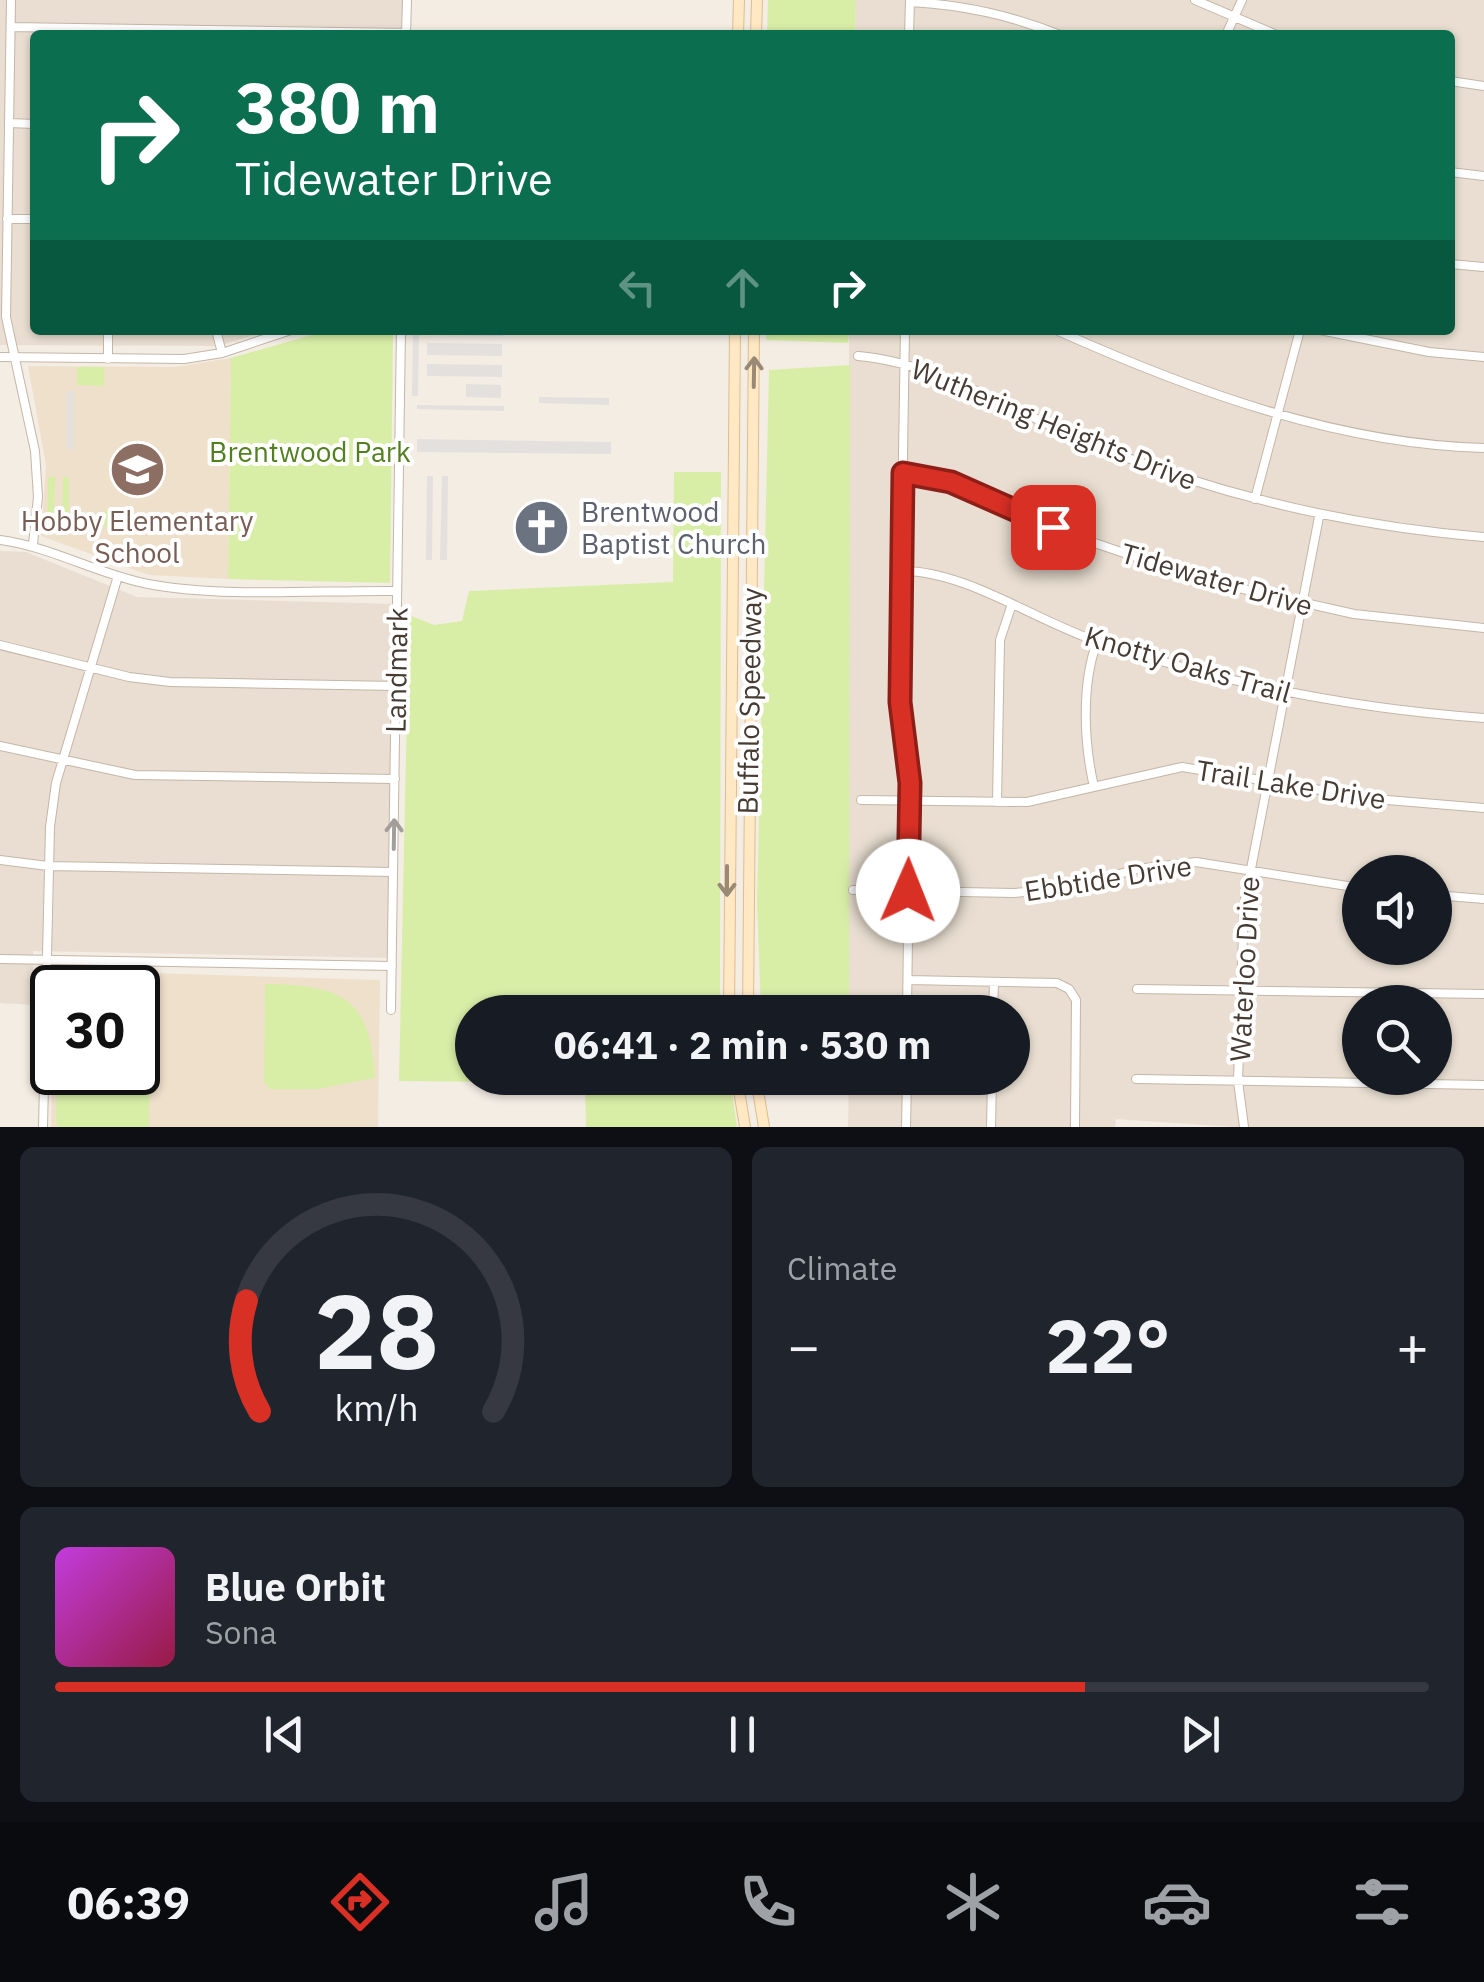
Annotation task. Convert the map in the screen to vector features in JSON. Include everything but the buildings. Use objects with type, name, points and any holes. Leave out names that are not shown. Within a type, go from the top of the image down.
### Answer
[{"type":"main road","points":[[738,30],[739,0]]},
{"type":"main road","points":[[756,30],[757,0]]},
{"type":"main road","name":"Buffalo Speedway","points":[[729,995],[735,335]]},
{"type":"main road","name":"Buffalo Speedway","points":[[748,995],[754,335]]},
{"type":"main road","points":[[734,426],[753,426]]},
{"type":"main road","points":[[732,544],[752,544]]},
{"type":"main road","points":[[730,662],[750,662]]},
{"type":"main road","points":[[728,784],[748,784]]},
{"type":"main road","points":[[727,932],[746,932]]},
{"type":"main road","points":[[740,1095],[745,1127]]},
{"type":"main road","points":[[759,1095],[764,1127]]},
{"type":"street","points":[[11,0],[8,219],[3,266],[6,317],[35,451],[38,497],[33,544]]},
{"type":"street","points":[[406,0],[406,30]]},
{"type":"street","points":[[1195,0],[1265,30]]},
{"type":"street","points":[[1228,30],[1242,0]]},
{"type":"street","points":[[909,30],[910,1],[958,4],[1012,16],[1047,30]]},
{"type":"street","points":[[11,28],[143,30]]},
{"type":"street","points":[[1455,82],[1484,86]]},
{"type":"street","points":[[9,123],[30,124]]},
{"type":"street","points":[[1455,173],[1484,176]]},
{"type":"street","points":[[8,219],[30,219]]},
{"type":"street","points":[[1455,264],[1484,267]]},
{"type":"street","points":[[108,335],[108,359]]},
{"type":"street","points":[[217,335],[222,353]]},
{"type":"street","points":[[0,356],[162,360],[222,353],[276,335]]},
{"type":"street","name":"Landmark","points":[[391,1010],[401,335]]},
{"type":"street","points":[[904,335],[900,732],[910,801],[908,995]]},
{"type":"street","points":[[1068,335],[1196,389],[1277,413],[1380,436],[1484,448]]},
{"type":"street","points":[[1255,499],[1299,335]]},
{"type":"street","points":[[1345,335],[1429,352],[1484,357]]},
{"type":"street","name":"Wuthering Heights Drive","points":[[858,356],[904,363],[1094,445],[1255,499],[1319,517],[1484,537]]},
{"type":"street","name":"Tidewater Drive","points":[[903,473],[951,482],[1144,562],[1302,605],[1484,628]]},
{"type":"street","name":"Waterloo Drive","points":[[1244,1127],[1238,1082],[1249,869],[1319,517]]},
{"type":"street","points":[[0,540],[33,544],[118,576],[178,588],[397,591]]},
{"type":"street","name":"Knotty Oaks Trail","points":[[902,571],[943,576],[1097,642],[1202,674],[1285,693],[1484,718]]},
{"type":"street","points":[[43,1127],[50,827],[64,758],[118,576]]},
{"type":"street","points":[[997,802],[1000,640],[1011,607]]},
{"type":"street","points":[[1094,787],[1088,749],[1088,695],[1097,642]]},
{"type":"street","points":[[0,645],[90,668],[170,682],[396,686]]},
{"type":"street","points":[[0,746],[135,775],[395,779]]},
{"type":"street","name":"Trail Lake Drive","points":[[862,800],[997,802],[1063,797],[1182,767],[1375,799],[1484,808]]},
{"type":"street","points":[[0,860],[48,866],[393,872]]},
{"type":"street","name":"Ebbtide Drive","points":[[854,890],[1066,889],[1173,863],[1249,869],[1342,885]]},
{"type":"street","points":[[1452,896],[1484,899]]},
{"type":"street","points":[[0,960],[392,966]]},
{"type":"street","points":[[908,980],[1058,983],[1069,988],[1076,1000],[1075,1127]]},
{"type":"street","points":[[994,982],[994,995]]},
{"type":"street","points":[[1136,989],[1484,994]]},
{"type":"street","points":[[1136,1079],[1484,1085]]},
{"type":"street","points":[[906,1127],[907,1095]]},
{"type":"street","points":[[991,1127],[992,1095]]},
{"type":"shaded area","points":[[0,0],[403,0],[402,30],[30,30],[30,335],[253,335],[219,346],[0,345]]},
{"type":"shaded area","points":[[856,0],[1484,0],[1484,1127],[1235,1127],[1116,1119],[1115,1127],[848,1127],[849,1095],[1030,1095],[1030,995],[849,995],[849,335],[1455,335],[1455,30],[855,30]]},
{"type":"shaded area","points":[[413,335],[419,335],[418,396],[412,396]]},
{"type":"shaded area","points":[[427,343],[502,344],[502,356],[427,355]]},
{"type":"shaded area","name":"Hobby Elementary School","points":[[231,358],[228,579],[149,575],[41,536],[46,465],[28,366],[175,367]]},
{"type":"shaded area","points":[[427,364],[502,365],[502,377],[427,376]]},
{"type":"shaded area","points":[[466,384],[501,385],[501,398],[466,397]]},
{"type":"shaded area","points":[[67,391],[74,391],[74,449],[67,449]]},
{"type":"shaded area","points":[[539,397],[609,398],[609,405],[539,403]]},
{"type":"shaded area","points":[[417,405],[504,406],[504,411],[417,409]]},
{"type":"shaded area","points":[[417,439],[611,442],[611,454],[417,452]]},
{"type":"shaded area","points":[[427,476],[433,476],[432,560],[426,560]]},
{"type":"shaded area","points":[[442,476],[448,476],[447,560],[440,560]]},
{"type":"shaded area","points":[[0,551],[26,552],[137,597],[395,604],[390,958],[33,951],[30,1005],[0,1003]]},
{"type":"shaded area","points":[[160,973],[380,980],[378,1127],[51,1127],[51,1095],[160,1095]]},
{"type":"green space","points":[[768,0],[856,0],[855,30],[767,30]]},
{"type":"green space","name":"Brentwood Park","points":[[312,335],[393,335],[390,583],[228,579],[231,358]]},
{"type":"green space","points":[[766,335],[849,335],[848,343],[766,340]]},
{"type":"green space","points":[[850,365],[849,995],[760,995],[757,902],[769,370]]},
{"type":"green space","points":[[77,367],[104,367],[104,386],[77,385]]},
{"type":"green space","points":[[674,472],[721,472],[720,995],[455,995],[455,1082],[399,1081],[409,615],[434,625],[462,621],[469,591],[673,582]]},
{"type":"green space","points":[[48,477],[55,477],[53,534],[47,534]]},
{"type":"green space","points":[[63,477],[69,477],[68,534],[62,534]]},
{"type":"green space","points":[[105,510],[130,510],[130,527],[105,527]]},
{"type":"green space","points":[[265,984],[314,988],[347,1001],[367,1029],[375,1078],[317,1089],[270,1089],[264,1082]]},
{"type":"green space","points":[[57,1095],[150,1095],[149,1127],[58,1127]]},
{"type":"green space","points":[[585,1095],[732,1095],[737,1127],[586,1127]]},
{"type":"place","name":"Hobby Elementary School","points":[[137,469]]},
{"type":"place","name":"Brentwood Baptist Church","points":[[542,527]]},
{"type":"route","points":[[908,891],[910,783],[900,732],[903,473],[930,475],[951,482],[1053,527]]}]
